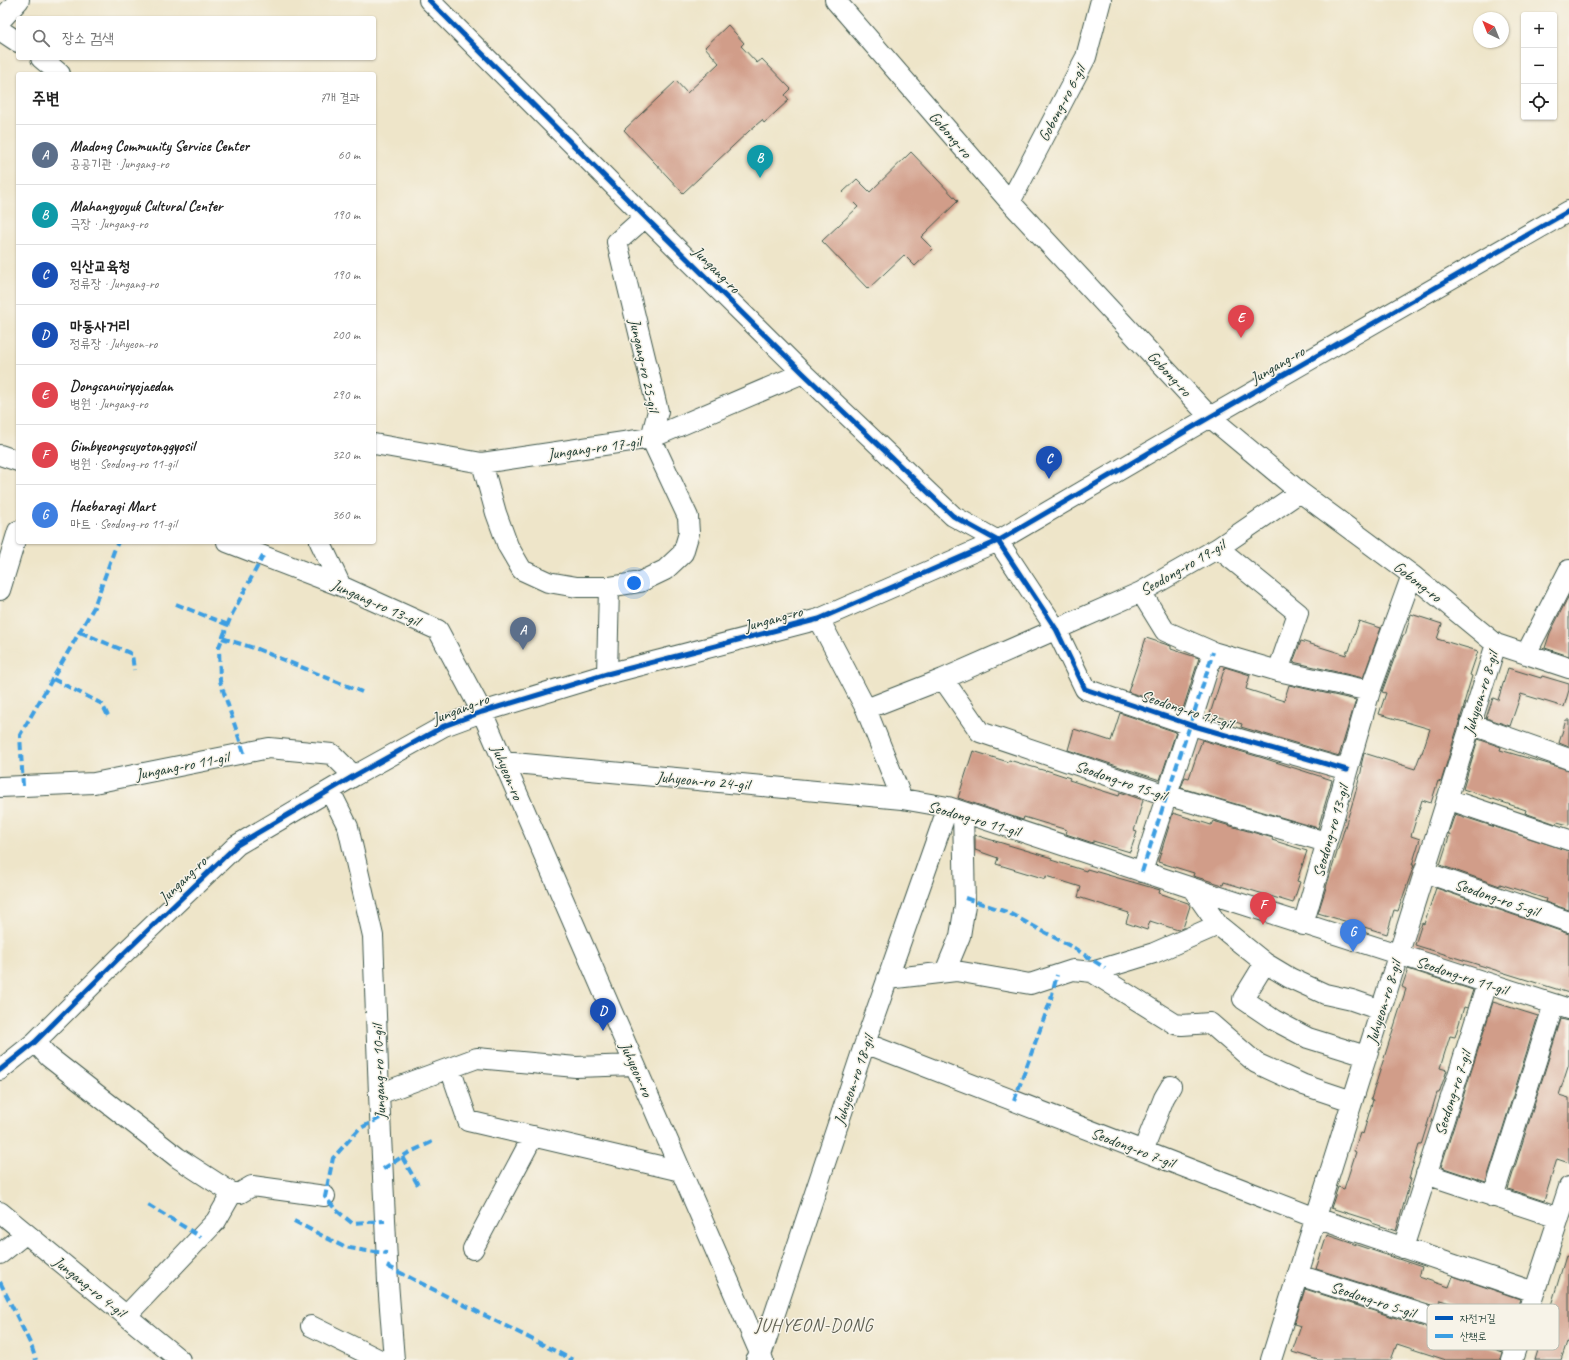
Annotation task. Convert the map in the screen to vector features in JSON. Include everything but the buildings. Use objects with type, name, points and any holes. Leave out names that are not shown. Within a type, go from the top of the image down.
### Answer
[{"type":"street","points":[[0,21],[19,0]]},
{"type":"street","name":"Jungang-ro","points":[[429,0],[803,373],[953,516],[998,541]]},
{"type":"street","name":"Gobong-ro","points":[[835,0],[1010,202],[1210,417],[1300,492],[1412,576],[1496,644],[1569,668]]},
{"type":"street","name":"Gobong-ro 6-gil","points":[[1010,202],[1086,57],[1102,0]]},
{"type":"street","points":[[0,30],[16,41]]},
{"type":"street","points":[[43,60],[58,72]]},
{"type":"street","name":"Jungang-ro","points":[[0,1070],[35,1042],[119,958],[237,845],[354,776],[444,726],[482,712],[607,674],[819,619],[998,541],[1210,417],[1569,211]]},
{"type":"street","name":"Jungang-ro 25-gil","points":[[645,217],[617,242],[658,411],[651,438]]},
{"type":"street","name":"Jungang-ro 17-gil","points":[[376,444],[482,463],[651,438],[803,373]]},
{"type":"street","points":[[482,463],[496,513],[508,546],[522,570],[548,582],[577,587],[608,588],[640,582],[665,570],[683,553],[689,533],[688,517],[651,438]]},
{"type":"street","points":[[0,455],[16,460]]},
{"type":"street","name":"Seodong-ro 19-gil","points":[[866,709],[944,679],[1056,628],[1141,592],[1218,548],[1300,492]]},
{"type":"street","points":[[0,590],[16,538]]},
{"type":"street","points":[[998,541],[1056,628]]},
{"type":"street","name":"Jungang-ro 13-gil","points":[[232,544],[341,586],[438,630],[482,712]]},
{"type":"street","points":[[321,544],[341,586]]},
{"type":"street","points":[[1218,548],[1298,613],[1278,671]]},
{"type":"street","name":"Seodong-ro 13-gil","points":[[1303,924],[1370,691],[1412,576]]},
{"type":"street","points":[[1526,654],[1567,577]]},
{"type":"street","points":[[607,674],[608,588]]},
{"type":"street","points":[[1141,592],[1164,631],[1213,652],[1278,671],[1370,691]]},
{"type":"street","points":[[819,619],[866,709],[902,799]]},
{"type":"street","name":"Seodong-ro 17-gil","points":[[1056,628],[1085,689],[1191,725],[1347,770]]},
{"type":"street","name":"Juhyeon-ro 8-gil","points":[[1274,1359],[1298,1275],[1352,1101],[1496,644]]},
{"type":"street","points":[[1142,872],[1166,795],[1191,725],[1213,652]]},
{"type":"street","name":"Seodong-ro 15-gil","points":[[944,679],[980,732],[1166,795],[1326,842]]},
{"type":"street","name":"Juhyeon-ro","points":[[482,712],[635,1064],[760,1358]]},
{"type":"street","points":[[1470,724],[1569,758]]},
{"type":"street","name":"Jungang-ro 11-gil","points":[[0,787],[94,783],[269,748],[332,754],[354,776]]},
{"type":"street","name":"Juhyeon-ro 24-gil","points":[[503,762],[902,799]]},
{"type":"street","name":"Jungang-ro 10-gil","points":[[330,791],[348,827],[372,936],[388,1276],[394,1360]]},
{"type":"street","name":"Seodong-ro 11-gil","points":[[902,799],[956,809],[1142,872],[1488,984],[1561,1006],[1493,1197]]},
{"type":"street","points":[[1447,799],[1569,840]]},
{"type":"street","points":[[945,972],[960,936],[965,906],[956,809]]},
{"type":"street","name":"Juhyeon-ro 18-gil","points":[[760,1358],[887,980],[956,809]]},
{"type":"street","name":"Seodong-ro 5-gil","points":[[1424,872],[1569,922]]},
{"type":"street","points":[[1192,888],[1218,925],[1265,963],[1290,978],[1325,994],[1352,1000],[1381,1010]]},
{"type":"street","points":[[887,980],[956,971],[1030,984],[1073,970],[1092,972],[1154,953],[1218,925]]},
{"type":"street","points":[[1265,963],[1244,999],[1274,1020],[1308,1038],[1366,1056]]},
{"type":"street","points":[[1092,972],[1175,1024],[1210,1023],[1256,1063],[1304,1085],[1352,1101]]},
{"type":"street","name":"Seodong-ro 7-gil","points":[[1403,1248],[1488,984]]},
{"type":"street","points":[[35,1042],[49,1057],[178,1158],[232,1193],[240,1194],[252,1186],[325,1196]]},
{"type":"street","name":"Seodong-ro 7-gil","points":[[865,1043],[1316,1218],[1534,1292]]},
{"type":"street","points":[[379,1094],[477,1058],[576,1067],[635,1064]]},
{"type":"street","points":[[450,1068],[468,1121],[681,1171]]},
{"type":"street","points":[[1143,1151],[1164,1098],[1171,1086]]},
{"type":"street","points":[[473,1249],[533,1136]]},
{"type":"street","points":[[1426,1174],[1559,1218]]},
{"type":"street","name":"Seodong-ro 5-gil","points":[[1530,1304],[1569,1187]]},
{"type":"street","points":[[126,1316],[216,1221],[232,1193]]},
{"type":"street","name":"Jungang-ro 4-gil","points":[[0,1212],[180,1360]]},
{"type":"street","points":[[0,1254],[25,1234]]},
{"type":"street","name":"Seodong-ro 5-gil","points":[[1298,1275],[1427,1321]]},
{"type":"street","points":[[311,1326],[380,1360]]},
{"type":"marked path","points":[[23,786],[20,735],[94,607],[117,544]]},
{"type":"marked path","points":[[244,753],[220,681],[219,647],[231,616],[263,556]]},
{"type":"marked path","points":[[176,604],[228,625]]},
{"type":"marked path","points":[[80,632],[132,654],[134,670]]},
{"type":"marked path","points":[[222,638],[257,649],[362,692]]},
{"type":"marked path","points":[[1142,872],[1213,652]]},
{"type":"marked path","points":[[53,679],[102,704],[109,718]]},
{"type":"marked path","points":[[965,898],[1007,912],[1074,948],[1105,968]]},
{"type":"marked path","points":[[1014,1101],[1050,1002],[1057,975]]},
{"type":"marked path","points":[[380,1118],[359,1129],[333,1158],[325,1197],[336,1210],[352,1223],[385,1221]]},
{"type":"marked path","points":[[383,1169],[408,1153],[432,1142]]},
{"type":"marked path","points":[[402,1157],[418,1185]]},
{"type":"marked path","points":[[148,1205],[201,1237]]},
{"type":"marked path","points":[[294,1221],[344,1247],[387,1253]]},
{"type":"marked path","points":[[387,1266],[573,1360]]},
{"type":"marked path","points":[[0,1282],[31,1345],[36,1360]]},
{"type":"cycle path","points":[[429,0],[803,373],[953,516],[998,541],[1056,629],[1085,689],[1191,725],[1347,770]]},
{"type":"cycle path","points":[[0,1070],[35,1042],[119,958],[237,845],[354,776],[444,726],[482,712],[607,674],[819,619],[998,541],[1210,417],[1569,211]]},
{"type":"place","name":"Mahangyoyuk Cultural Center","points":[[760,178]]},
{"type":"place","name":"Dongsanuiryojaedan","points":[[1241,338]]},
{"type":"place","name":"익산교육청","points":[[1049,479]]},
{"type":"place","name":"Madong Community Service Center","points":[[523,650]]},
{"type":"place","name":"Gimbyeongsuyotonggyosil","points":[[1263,925]]},
{"type":"place","name":"Haebaragi Mart","points":[[1353,952]]},
{"type":"place","name":"마동사거리","points":[[603,1031]]},
{"type":"district","name":"JUHYEON-DONG","points":[[814,1325]]}]
